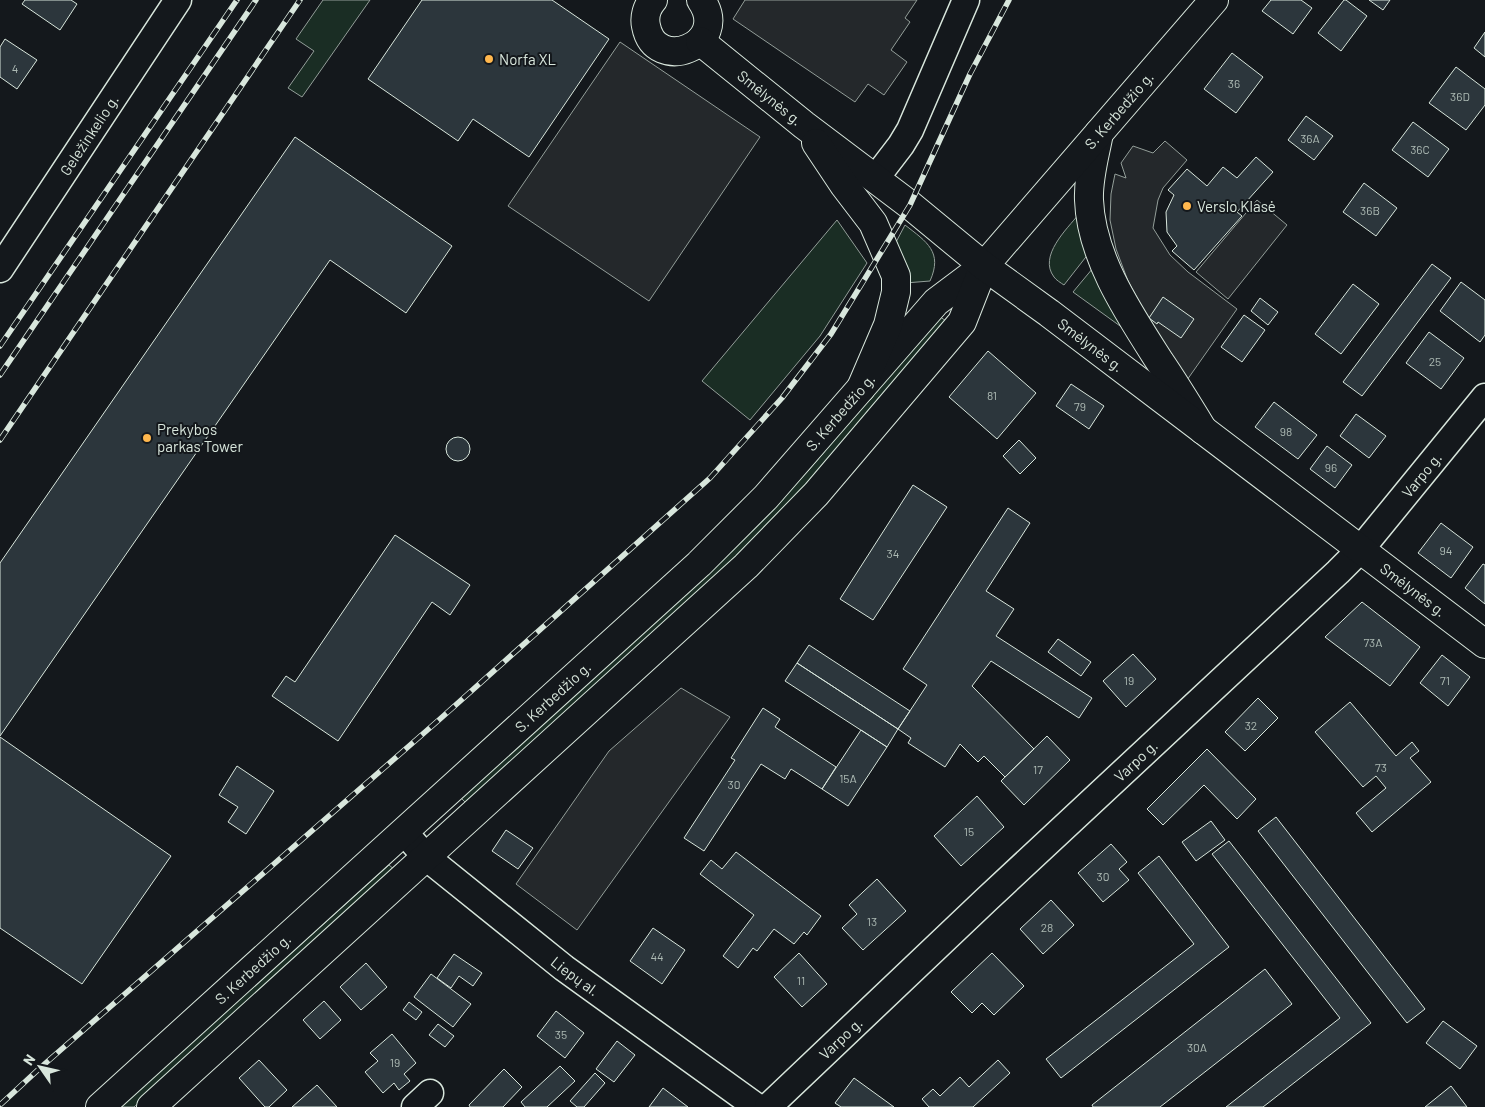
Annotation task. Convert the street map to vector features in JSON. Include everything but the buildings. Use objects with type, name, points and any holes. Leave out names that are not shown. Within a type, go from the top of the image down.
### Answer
[{"type":"main road","points":[[650,1],[645,19],[646,28],[654,42],[669,51],[686,50],[700,41],[705,34],[708,15],[701,0]]},
{"type":"main road","name":"S. Kerbedžio g.","points":[[100,1107],[699,564],[766,497],[936,302],[984,266],[1214,0]]},
{"type":"main road","name":"Smėlynės g.","points":[[700,41],[984,266],[1049,313],[1485,644]]},
{"type":"main road","points":[[804,125],[844,185],[873,223],[896,276],[896,292],[888,325],[861,388]]},
{"type":"main road","points":[[1100,131],[1089,181],[1091,218],[1098,244],[1111,277],[1130,314],[1203,431]]},
{"type":"main road","name":"S. Kerbedžio g.","points":[[152,1107],[746,566],[816,494],[962,322],[984,266]]},
{"type":"street","name":"Geležinkelio g.","points":[[0,269],[178,0]]},
{"type":"street","points":[[875,179],[910,130],[966,0]]},
{"type":"street","name":"Varpo g.","points":[[768,1107],[1360,550],[1485,397]]},
{"type":"street","name":"Liepų al.","points":[[404,832],[426,857],[564,968],[757,1107]]},
{"type":"green space","points":[[323,0],[370,0],[302,97],[288,88],[314,51],[296,39]]},
{"type":"green space","points":[[1079,214],[1089,253],[1064,285],[1054,277],[1050,269],[1049,260],[1056,243]]},
{"type":"green space","points":[[837,220],[867,263],[820,336],[750,420],[702,381]]},
{"type":"green space","points":[[905,225],[931,248],[935,262],[930,281],[905,283],[895,244]]},
{"type":"green space","points":[[1093,268],[1127,331],[1073,292]]},
{"type":"green space","points":[[939,316],[946,321],[815,476],[722,574],[469,806],[461,798],[764,518],[808,471]]},
{"type":"green space","points":[[389,865],[395,870],[392,874],[134,1107],[120,1107]]},
{"type":"shaded area","points":[[745,0],[917,0],[905,18],[910,22],[891,50],[907,62],[884,95],[868,84],[855,102],[733,19]]},
{"type":"shaded area","points":[[620,42],[760,137],[649,301],[508,206]]},
{"type":"shaded area","points":[[1165,141],[1187,160],[1163,188],[1158,200],[1153,228],[1170,255],[1188,272],[1237,309],[1187,380],[1166,352],[1128,281],[1116,249],[1110,220],[1111,194],[1115,174],[1126,178],[1121,163],[1133,146],[1153,153]]},
{"type":"shaded area","points":[[1257,200],[1287,225],[1228,299],[1196,272]]},
{"type":"shaded area","points":[[681,688],[730,717],[577,930],[516,884],[609,751]]},
{"type":"railway","points":[[0,346],[237,0]]},
{"type":"railway","points":[[0,375],[256,0]]},
{"type":"railway","points":[[0,440],[300,0]]},
{"type":"railway","points":[[0,1105],[440,719],[710,478],[782,398],[831,334],[910,205],[970,74],[1009,0]]},
{"type":"place","name":"Norfa XL","points":[[489,59]]},
{"type":"place","name":"Verslo Klasė","points":[[1187,206]]},
{"type":"place","name":"Prekybos parkas Tower","points":[[147,438]]}]
